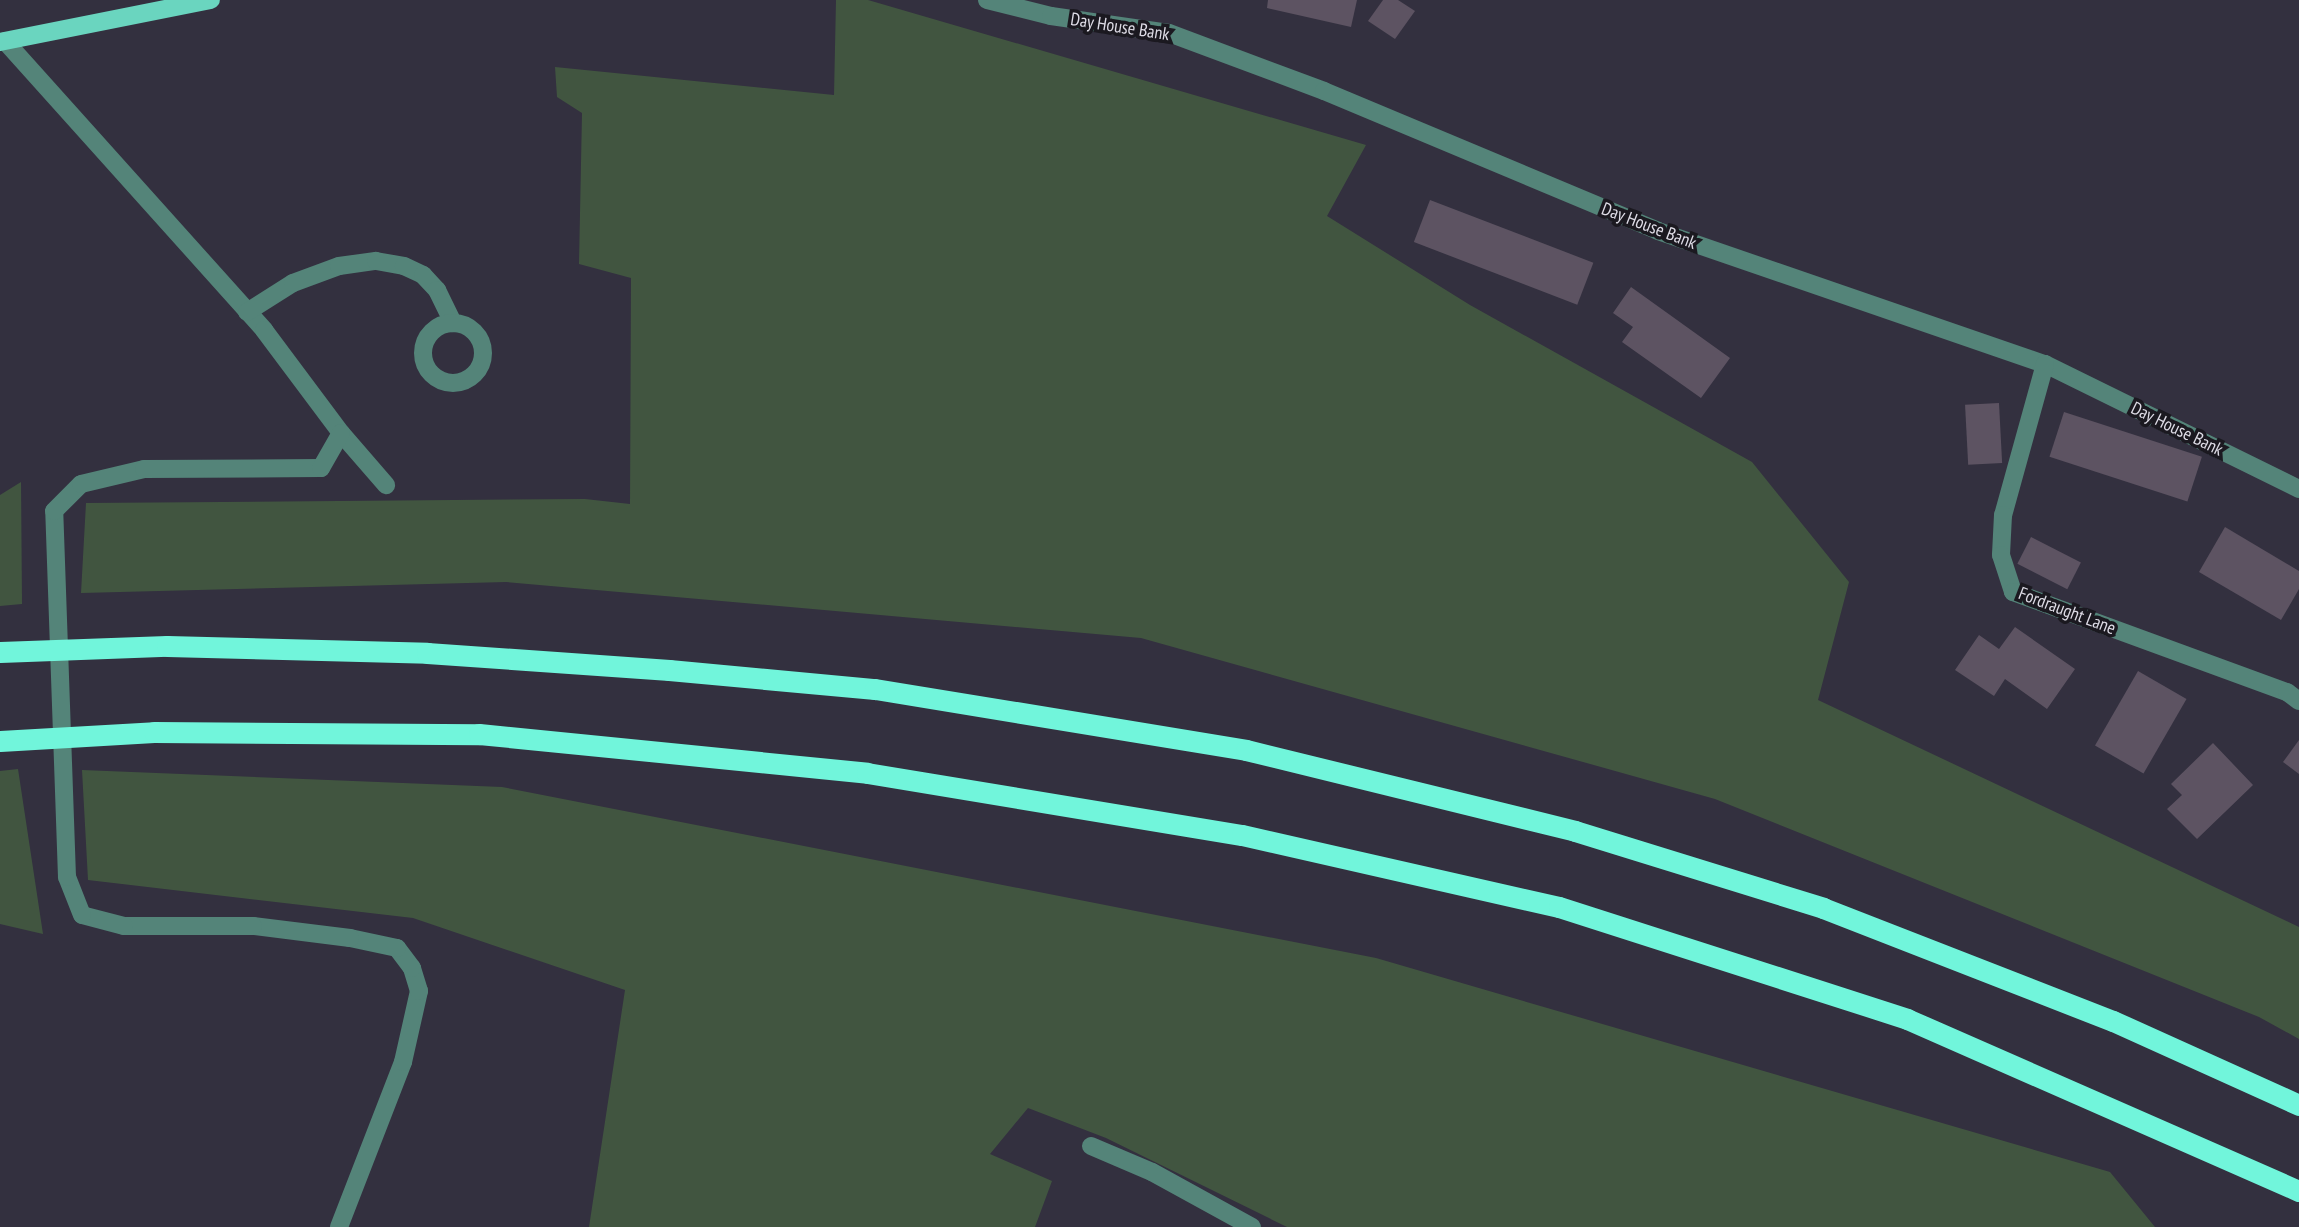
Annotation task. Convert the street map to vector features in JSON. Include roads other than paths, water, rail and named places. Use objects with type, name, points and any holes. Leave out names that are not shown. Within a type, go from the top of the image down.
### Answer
[{"type":"highway","points":[[0,652],[208,647],[427,653],[656,669],[875,689],[1246,750],[1575,831],[1823,908],[2113,1021],[2299,1105]]},
{"type":"highway","points":[[0,741],[153,732],[479,734],[867,773],[1242,835],[1559,907],[1907,1019],[2299,1191]]},
{"type":"main road","points":[[3,42],[211,0]]},
{"type":"street","name":"Day House Bank","points":[[987,0],[1051,16],[1169,33],[1324,91],[1658,231],[2045,364],[2299,489]]},
{"type":"street","points":[[3,42],[247,312],[341,433],[386,485]]},
{"type":"street","points":[[247,312],[293,283],[339,266],[376,261],[404,266],[423,275],[438,290],[453,323]]},
{"type":"street","name":"Fordraught Lane","points":[[2045,364],[2003,515],[2001,555],[2013,592],[2287,692],[2299,701]]},
{"type":"street","points":[[339,1227],[403,1062],[419,991],[412,968],[397,948],[350,938],[253,926],[113,924],[82,915],[67,877],[54,511],[81,484],[144,469],[321,468],[341,433]]},
{"type":"street","points":[[1091,1146],[1152,1172],[1252,1227]]}]
